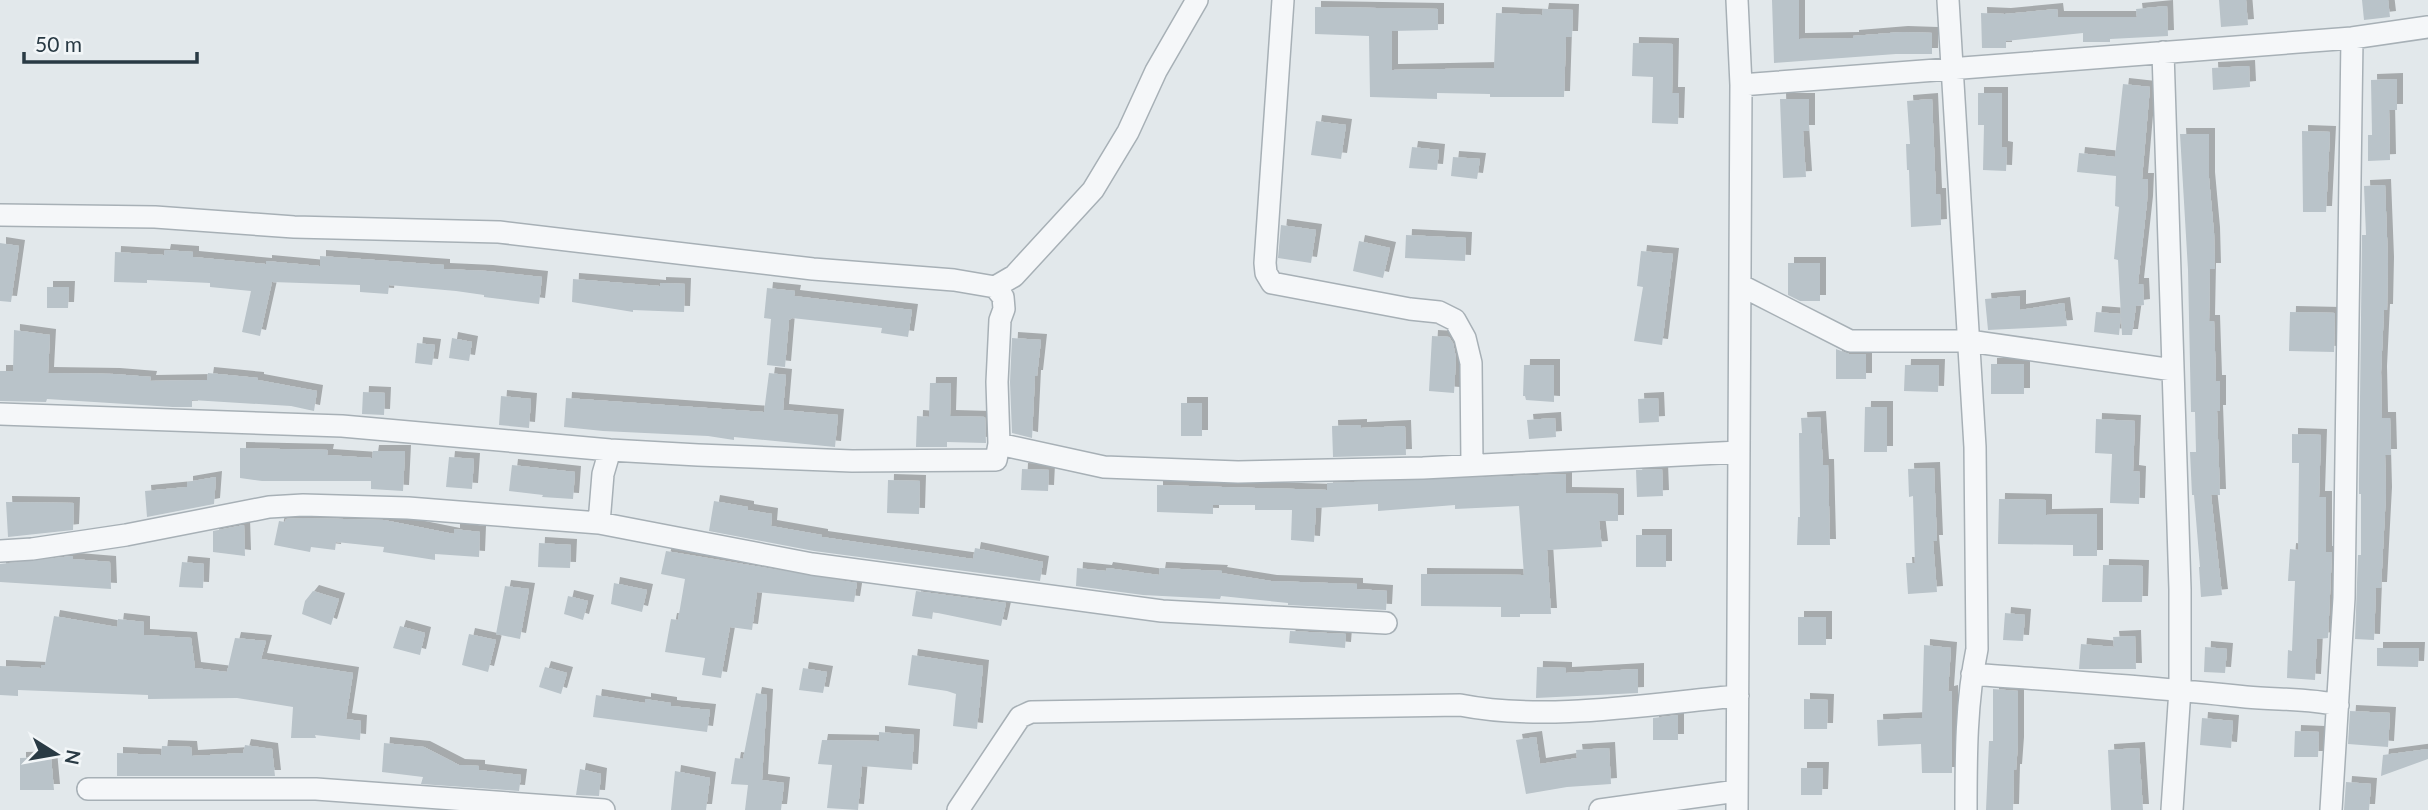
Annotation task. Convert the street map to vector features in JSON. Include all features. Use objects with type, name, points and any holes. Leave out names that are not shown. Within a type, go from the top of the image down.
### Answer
[{"type":"street","points":[[995,287],[1014,276],[1093,190],[1128,132],[1156,71],[1197,0]]},
{"type":"street","points":[[1283,0],[1266,273],[1272,283],[1438,312],[1455,320],[1465,338],[1471,363],[1472,465]]},
{"type":"street","points":[[1600,810],[1737,801],[1741,85],[1737,0]]},
{"type":"street","points":[[1948,0],[1975,447],[1977,649],[1972,674],[1966,748],[1966,810]]},
{"type":"street","points":[[1741,85],[2352,38],[2428,27]]},
{"type":"street","points":[[2331,810],[2344,598],[2352,38]]},
{"type":"street","points":[[2163,52],[2180,589],[2180,689],[2172,810]]},
{"type":"street","points":[[0,215],[155,217],[294,227],[499,232],[813,269],[954,279],[995,287],[1003,297],[1004,309],[1000,320],[997,382],[999,444],[996,460],[852,461],[610,450],[342,426],[0,414]]},
{"type":"street","points":[[1740,285],[1850,341],[1969,341],[2173,370]]},
{"type":"street","points":[[999,444],[1104,467],[1238,472],[1472,465],[1739,452]]},
{"type":"street","points":[[598,523],[603,474],[610,450]]},
{"type":"street","points":[[0,551],[113,537],[269,507],[303,505],[408,508],[598,523],[813,564],[1163,611],[1386,623]]},
{"type":"street","points":[[1972,674],[2180,689],[2338,705]]},
{"type":"street","points":[[958,810],[1020,717],[1031,712],[1460,705],[1487,711],[1546,713],[1738,696]]},
{"type":"street","points":[[88,789],[316,789],[604,810]]},
{"type":"building","points":[[1772,0],[1799,0],[1799,39],[1853,38],[1902,32],[1932,33],[1932,54],[1774,63]]},
{"type":"building","points":[[2219,0],[2246,0],[2248,25],[2221,27]]},
{"type":"building","points":[[2362,0],[2388,0],[2390,17],[2364,20]]},
{"type":"building","points":[[2167,6],[2168,36],[2083,42],[2083,33],[2006,41],[2006,48],[1982,48],[1981,13],[2005,14],[2057,9],[2058,17],[2137,17],[2136,9]]},
{"type":"building","points":[[1315,7],[1438,9],[1438,30],[1392,31],[1392,70],[1494,68],[1496,13],[1542,15],[1543,9],[1573,10],[1572,37],[1566,37],[1564,97],[1490,97],[1490,94],[1437,93],[1437,99],[1370,97],[1369,36],[1315,34]]},
{"type":"building","points":[[1633,43],[1673,44],[1672,93],[1679,93],[1678,124],[1652,123],[1653,77],[1632,76]]},
{"type":"building","points":[[2249,66],[2250,87],[2213,90],[2212,68]]},
{"type":"building","points":[[2397,79],[2397,110],[2389,110],[2390,160],[2368,161],[2368,135],[2372,135],[2371,80]]},
{"type":"building","points":[[2123,84],[2150,87],[2142,179],[2148,179],[2147,202],[2138,284],[2143,284],[2144,305],[2136,306],[2132,335],[2122,335],[2118,260],[2114,259],[2119,207],[2115,206],[2116,176],[2077,172],[2079,153],[2115,157]]},
{"type":"building","points":[[1978,93],[2002,93],[2002,147],[2007,148],[2006,171],[1983,170],[1984,125],[1978,125]]},
{"type":"building","points":[[1780,99],[1809,99],[1809,131],[1803,131],[1806,177],[1783,178]]},
{"type":"building","points":[[1932,99],[1936,194],[1940,194],[1941,225],[1911,227],[1906,144],[1910,144],[1907,101]]},
{"type":"building","points":[[1316,121],[1346,125],[1341,159],[1311,155]]},
{"type":"building","points":[[2302,131],[2330,132],[2326,212],[2303,212]]},
{"type":"building","points":[[2180,134],[2209,134],[2209,178],[2214,233],[2215,269],[2210,269],[2209,321],[2214,321],[2216,381],[2220,381],[2220,411],[2217,411],[2220,495],[2211,495],[2222,595],[2201,597],[2190,452],[2196,452],[2195,412],[2191,412],[2188,270]]},
{"type":"building","points":[[1412,147],[1439,150],[1437,170],[1409,168]]},
{"type":"building","points":[[1453,157],[1480,159],[1477,179],[1451,176]]},
{"type":"building","points":[[2385,185],[2388,263],[2381,372],[2382,418],[2390,418],[2391,455],[2385,455],[2386,493],[2381,588],[2376,588],[2374,640],[2355,639],[2358,555],[2361,555],[2359,481],[2362,235],[2366,235],[2364,186]]},
{"type":"building","points":[[1281,225],[1316,230],[1311,263],[1278,258]]},
{"type":"building","points":[[1406,235],[1466,238],[1465,261],[1405,258]]},
{"type":"building","points":[[1359,241],[1390,248],[1383,278],[1353,271]]},
{"type":"building","points":[[0,243],[19,246],[11,302],[0,301]]},
{"type":"building","points":[[165,250],[193,252],[193,257],[266,264],[266,261],[320,266],[320,256],[444,265],[444,269],[542,277],[539,304],[456,291],[389,285],[388,294],[360,292],[360,285],[272,282],[260,336],[242,332],[251,291],[210,287],[210,283],[147,280],[147,283],[114,282],[115,252],[164,255]]},
{"type":"building","points":[[1641,251],[1673,254],[1662,345],[1634,341],[1643,287],[1637,286]]},
{"type":"building","points":[[1788,263],[1820,263],[1820,301],[1800,301],[1788,295]]},
{"type":"building","points":[[573,279],[660,286],[660,283],[685,284],[684,312],[633,312],[572,302]]},
{"type":"building","points":[[47,287],[69,287],[68,308],[47,308]]},
{"type":"building","points":[[767,288],[795,291],[794,296],[912,310],[908,337],[881,333],[882,328],[792,318],[789,320],[785,367],[767,365],[771,319],[764,318]]},
{"type":"building","points":[[2020,296],[2020,310],[2064,303],[2067,326],[1988,330],[1985,299]]},
{"type":"building","points":[[2096,312],[2121,314],[2119,335],[2094,332]]},
{"type":"building","points":[[2290,312],[2335,313],[2334,352],[2289,351]]},
{"type":"building","points":[[14,330],[50,335],[48,373],[114,374],[151,377],[150,381],[207,380],[208,373],[258,378],[317,391],[314,411],[291,406],[192,400],[192,407],[47,399],[46,402],[0,401],[0,371],[13,371]]},
{"type":"building","points":[[1432,336],[1449,337],[1453,343],[1456,358],[1454,393],[1429,391]]},
{"type":"building","points":[[452,338],[472,342],[469,361],[449,358]]},
{"type":"building","points":[[1012,338],[1041,340],[1035,376],[1032,438],[1012,433]]},
{"type":"building","points":[[417,343],[435,345],[432,365],[415,363]]},
{"type":"building","points":[[1836,349],[1849,354],[1866,354],[1866,379],[1836,379]]},
{"type":"building","points":[[1991,364],[2024,364],[2024,394],[1991,394]]},
{"type":"building","points":[[1524,365],[1554,365],[1554,402],[1526,400],[1523,396]]},
{"type":"building","points":[[1905,365],[1939,365],[1938,392],[1904,391]]},
{"type":"building","points":[[769,373],[786,375],[783,410],[838,415],[835,447],[734,437],[734,440],[564,427],[566,398],[764,412]]},
{"type":"building","points":[[930,383],[951,383],[950,416],[985,417],[986,443],[947,442],[947,447],[916,447],[917,416],[929,417]]},
{"type":"building","points":[[363,392],[385,393],[384,415],[362,414]]},
{"type":"building","points":[[501,396],[531,399],[529,428],[499,425]]},
{"type":"building","points":[[1658,398],[1659,422],[1639,423],[1638,399]]},
{"type":"building","points":[[1181,403],[1202,403],[1202,436],[1181,436]]},
{"type":"building","points":[[1865,407],[1887,407],[1887,452],[1864,452]]},
{"type":"building","points":[[1820,417],[1823,465],[1828,465],[1830,545],[1797,545],[1800,517],[1801,418]]},
{"type":"building","points":[[1555,418],[1556,437],[1529,439],[1527,420]]},
{"type":"building","points":[[2096,419],[2135,421],[2133,471],[2140,472],[2139,504],[2110,503],[2112,454],[2095,453]]},
{"type":"building","points":[[1361,425],[1361,428],[1405,426],[1406,455],[1333,457],[1332,426]]},
{"type":"building","points":[[2292,434],[2321,435],[2319,497],[2326,497],[2326,552],[2332,552],[2328,638],[2317,639],[2315,680],[2287,678],[2288,650],[2292,651],[2295,581],[2288,581],[2290,549],[2298,550],[2299,463],[2292,463]]},
{"type":"building","points":[[240,448],[328,450],[327,455],[372,458],[373,451],[405,451],[403,491],[371,489],[371,481],[262,481],[240,478]]},
{"type":"building","points":[[449,457],[474,459],[472,489],[446,487]]},
{"type":"building","points":[[512,465],[575,472],[573,499],[509,491]]},
{"type":"building","points":[[1934,468],[1937,541],[1933,541],[1937,592],[1908,594],[1906,563],[1915,563],[1913,496],[1909,497],[1908,469]]},
{"type":"building","points":[[1022,469],[1049,470],[1048,491],[1021,490]]},
{"type":"building","points":[[1662,469],[1663,496],[1637,497],[1636,470]]},
{"type":"building","points":[[1566,474],[1566,493],[1618,494],[1618,521],[1599,521],[1602,547],[1547,550],[1551,614],[1520,614],[1520,617],[1501,617],[1501,607],[1421,606],[1421,574],[1524,575],[1519,506],[1455,509],[1455,505],[1378,511],[1378,504],[1316,508],[1314,542],[1291,540],[1292,510],[1255,510],[1255,505],[1213,505],[1213,514],[1157,512],[1157,485],[1327,490],[1327,483]]},
{"type":"building","points":[[216,477],[214,504],[147,517],[145,491],[187,487],[187,482]]},
{"type":"building","points":[[888,480],[920,481],[919,514],[887,513]]},
{"type":"building","points":[[1999,499],[2046,500],[2046,515],[2097,514],[2097,556],[2073,556],[2073,545],[1998,544]]},
{"type":"building","points":[[714,501],[772,514],[771,526],[822,537],[973,559],[975,548],[1043,562],[1040,581],[814,551],[709,531]]},
{"type":"building","points":[[6,502],[74,503],[73,530],[8,537]]},
{"type":"building","points":[[303,518],[384,520],[454,534],[454,529],[480,532],[479,557],[435,554],[435,560],[383,552],[384,547],[336,542],[335,550],[311,547],[310,552],[274,545],[279,521]]},
{"type":"building","points":[[244,525],[245,556],[213,552],[213,531]]},
{"type":"building","points":[[1636,535],[1666,535],[1666,567],[1636,567]]},
{"type":"building","points":[[539,543],[571,545],[570,568],[538,567]]},
{"type":"building","points":[[666,551],[857,583],[854,602],[757,592],[752,630],[730,627],[721,678],[702,675],[705,658],[665,652],[671,619],[678,620],[685,579],[661,574]]},
{"type":"building","points":[[73,556],[73,559],[110,562],[111,589],[0,582],[0,564]]},
{"type":"building","points":[[182,562],[204,564],[203,588],[179,587]]},
{"type":"building","points":[[2103,565],[2143,566],[2142,602],[2102,602]]},
{"type":"building","points":[[1077,568],[1106,571],[1107,568],[1159,575],[1160,568],[1222,571],[1221,573],[1271,581],[1357,584],[1357,589],[1387,591],[1386,610],[1288,605],[1221,596],[1220,599],[1143,595],[1076,586]]},
{"type":"building","points":[[614,583],[647,590],[642,612],[611,604]]},
{"type":"building","points":[[505,586],[529,589],[520,639],[496,634]]},
{"type":"building","points":[[313,591],[339,599],[331,625],[302,614],[305,601]]},
{"type":"building","points":[[916,591],[1006,603],[1001,626],[933,612],[932,619],[912,616]]},
{"type":"building","points":[[568,596],[588,601],[583,620],[564,614]]},
{"type":"building","points":[[2005,613],[2025,615],[2023,641],[2003,640]]},
{"type":"building","points":[[54,616],[117,627],[118,619],[144,622],[144,635],[191,638],[195,668],[227,672],[235,638],[266,641],[261,659],[353,673],[346,719],[361,721],[360,740],[315,735],[316,738],[291,738],[293,707],[237,698],[148,699],[148,695],[18,690],[18,696],[0,695],[0,666],[41,668],[41,665],[45,665]]},
{"type":"building","points":[[1798,617],[1826,617],[1826,645],[1798,645]]},
{"type":"building","points":[[400,626],[425,633],[420,655],[393,648]]},
{"type":"building","points":[[1290,631],[1346,634],[1345,648],[1289,643]]},
{"type":"building","points":[[469,634],[496,640],[488,672],[462,665]]},
{"type":"building","points":[[2135,636],[2136,669],[2079,669],[2081,644],[2114,647],[2113,637]]},
{"type":"building","points":[[1924,645],[1951,648],[1948,692],[1952,691],[1952,773],[1922,773],[1921,744],[1878,746],[1877,720],[1922,718]]},
{"type":"building","points":[[2205,647],[2227,649],[2225,673],[2204,672]]},
{"type":"building","points":[[2377,648],[2419,648],[2418,667],[2377,666]]},
{"type":"building","points":[[912,655],[983,666],[977,729],[953,726],[956,694],[908,685]]},
{"type":"building","points":[[545,667],[567,673],[561,694],[539,687]]},
{"type":"building","points":[[1537,667],[1566,668],[1566,673],[1638,669],[1638,693],[1536,698]]},
{"type":"building","points":[[803,668],[827,672],[823,693],[799,690]]},
{"type":"building","points":[[1993,689],[2018,691],[2018,743],[2013,810],[1986,810],[1989,741],[1993,741]]},
{"type":"building","points":[[756,693],[767,695],[762,780],[784,783],[781,810],[745,810],[748,785],[731,784],[735,758],[743,759]]},
{"type":"building","points":[[596,695],[645,703],[645,699],[671,703],[671,706],[710,710],[707,732],[593,717]]},
{"type":"building","points":[[1804,699],[1828,700],[1827,729],[1804,729]]},
{"type":"building","points":[[2350,711],[2390,713],[2388,747],[2348,744]]},
{"type":"building","points":[[1678,715],[1678,740],[1653,740],[1653,718]]},
{"type":"building","points":[[2202,718],[2233,721],[2231,748],[2200,745]]},
{"type":"building","points":[[2295,731],[2319,732],[2318,757],[2294,757]]},
{"type":"building","points":[[879,732],[914,735],[912,770],[862,766],[858,810],[827,808],[832,765],[818,764],[822,740],[879,741]]},
{"type":"building","points":[[1536,737],[1540,764],[1577,758],[1576,750],[1609,748],[1611,784],[1567,787],[1526,794],[1516,740]]},
{"type":"building","points":[[384,743],[424,747],[459,765],[479,766],[479,770],[521,775],[519,791],[421,784],[423,777],[382,772]]},
{"type":"building","points":[[245,745],[272,749],[275,776],[117,776],[117,753],[161,755],[162,746],[191,747],[192,756],[243,753]]},
{"type":"building","points":[[2139,748],[2143,810],[2111,810],[2108,750]]},
{"type":"building","points":[[2428,749],[2428,759],[2381,776],[2383,755]]},
{"type":"building","points":[[51,757],[54,790],[20,790],[20,758]]},
{"type":"building","points":[[1801,768],[1823,768],[1822,795],[1801,795]]},
{"type":"building","points":[[580,769],[601,774],[599,796],[576,795]]},
{"type":"building","points":[[675,771],[710,778],[706,810],[671,810]]},
{"type":"building","points":[[2346,782],[2371,784],[2369,810],[2344,810]]}]
